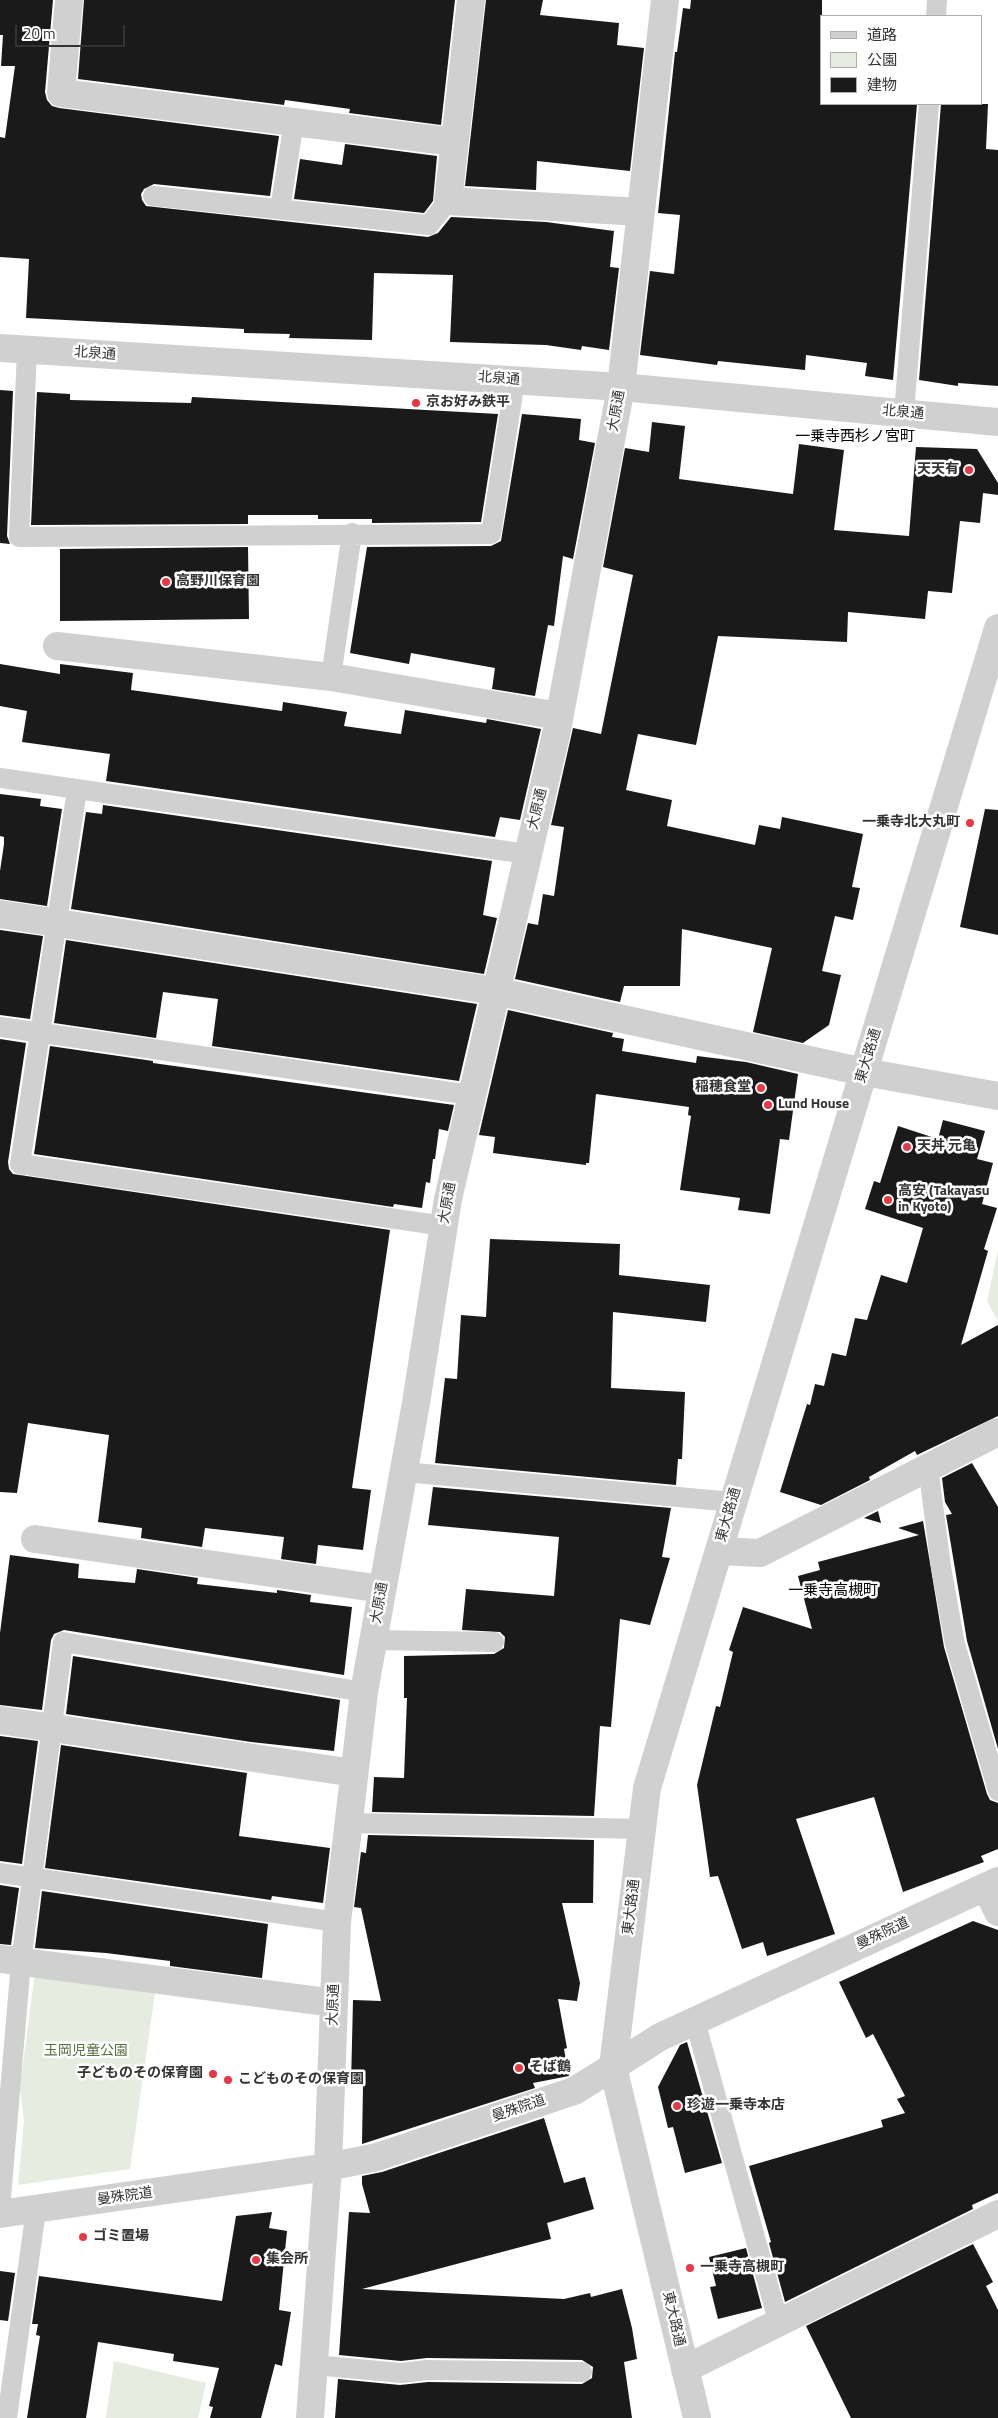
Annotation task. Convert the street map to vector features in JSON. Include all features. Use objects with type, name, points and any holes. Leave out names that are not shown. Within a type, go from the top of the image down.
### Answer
[{"type":"street","points":[[69,0],[60,94],[454,142]]},
{"type":"street","points":[[471,0],[448,201],[641,212]]},
{"type":"street","name":"大原通","points":[[310,2418],[328,2168],[337,1922],[364,1692],[404,1472],[448,1199],[559,716],[621,387],[665,0]]},
{"type":"street","name":"北泉通","points":[[0,348],[621,387],[998,422]]},
{"type":"street","name":"東大路通","points":[[697,2418],[613,2067],[641,1830],[648,1788],[998,628]]},
{"type":"street","points":[[57,646],[331,677],[559,716]]},
{"type":"street","points":[[0,914],[495,991],[864,1072],[998,1096]]},
{"type":"street","points":[[719,1550],[760,1553],[998,1432]]},
{"type":"street","points":[[35,1539],[382,1589]]},
{"type":"street","points":[[0,1720],[354,1773]]},
{"type":"street","points":[[992,1884],[998,1912]]},
{"type":"street","name":"曼殊院道","points":[[0,2214],[328,2168],[377,2157],[574,2091],[660,2037],[992,1884]]},
{"type":"street","points":[[10,1960],[334,2003]]},
{"type":"street","points":[[685,2369],[998,2214]]},
{"type":"lane","points":[[936,15],[937,0]]},
{"type":"lane","points":[[904,413],[929,105]]},
{"type":"lane","points":[[280,209],[294,122]]},
{"type":"lane","points":[[153,196],[429,225],[448,201]]},
{"type":"lane","points":[[28,350],[19,537],[352,533],[491,534],[515,380]]},
{"type":"lane","points":[[331,677],[352,533]]},
{"type":"lane","points":[[0,778],[527,854]]},
{"type":"lane","points":[[77,790],[20,1164],[444,1226]]},
{"type":"lane","points":[[0,1027],[471,1095]]},
{"type":"lane","points":[[928,1466],[941,1567],[955,1644],[998,1791]]},
{"type":"lane","points":[[404,1472],[733,1502]]},
{"type":"lane","points":[[373,1640],[494,1642]]},
{"type":"lane","points":[[0,2209],[10,1960],[31,1878],[63,1642],[364,1692]]},
{"type":"lane","points":[[349,1823],[641,1830]]},
{"type":"lane","points":[[0,1873],[337,1922]]},
{"type":"lane","points":[[695,2021],[778,2324]]},
{"type":"lane","points":[[7,2418],[36,2210]]},
{"type":"lane","points":[[314,2365],[401,2373],[427,2370],[582,2372]]},
{"type":"green space","points":[[998,1250],[998,1321],[987,1301]]},
{"type":"green space","name":"玉岡児童公園","points":[[36,1976],[155,1993],[130,2169],[18,2185],[24,2121],[20,2088]]},
{"type":"green space","points":[[114,2361],[206,2383],[198,2418],[106,2418]]},
{"type":"building","points":[[0,0],[53,0],[45,92],[47,100],[52,106],[279,136],[270,196],[154,184],[144,189],[141,194],[146,206],[428,237],[438,233],[451,217],[546,222],[614,231],[610,267],[619,268],[609,350],[582,346],[581,350],[546,345],[450,342],[453,275],[374,273],[372,340],[289,338],[290,334],[244,333],[244,329],[26,318],[29,259],[0,257],[0,137],[5,138],[15,66],[1,66],[3,35],[0,35]]},
{"type":"building","points":[[84,0],[455,0],[441,125],[349,113],[350,109],[285,100],[284,105],[78,79]]},
{"type":"building","points":[[486,0],[543,0],[540,15],[619,23],[617,45],[644,48],[630,171],[537,161],[536,190],[465,186]]},
{"type":"building","points":[[691,0],[822,0],[822,15],[820,15],[820,105],[917,105],[893,380],[865,376],[867,363],[806,355],[805,370],[718,361],[717,365],[640,355],[650,271],[674,274],[680,215],[658,213],[675,52],[677,52],[683,8],[690,9]]},
{"type":"building","points":[[988,104],[986,149],[998,150],[998,386],[958,383],[958,386],[919,380],[941,105]]},
{"type":"building","points":[[345,144],[437,156],[433,201],[424,213],[294,199],[300,159],[342,165]]},
{"type":"building","points":[[0,390],[13,391],[7,536],[10,544],[0,543]]},
{"type":"building","points":[[37,392],[70,394],[70,400],[191,403],[192,397],[498,414],[481,522],[372,523],[372,519],[318,519],[318,515],[248,515],[248,524],[31,525]]},
{"type":"building","points":[[522,414],[581,419],[579,440],[595,443],[573,559],[563,556],[554,626],[548,625],[535,696],[492,689],[495,668],[411,653],[409,664],[350,653],[367,547],[491,546],[501,541]]},
{"type":"building","points":[[652,422],[685,426],[679,479],[793,494],[799,444],[844,450],[834,530],[909,536],[916,447],[977,449],[998,483],[998,495],[983,493],[980,523],[960,521],[952,593],[928,591],[925,619],[848,612],[847,642],[718,636],[696,745],[638,734],[626,790],[672,800],[667,826],[755,845],[759,825],[780,829],[782,817],[863,834],[852,887],[860,888],[853,920],[835,916],[822,971],[841,975],[829,1025],[803,1043],[753,1032],[772,948],[682,929],[680,986],[624,986],[620,1002],[515,979],[528,923],[538,925],[543,894],[554,896],[564,827],[551,825],[573,728],[601,734],[633,575],[603,567],[625,448],[649,452]]},
{"type":"building","points":[[248,547],[249,619],[60,621],[60,549]]},
{"type":"building","points":[[0,664],[60,674],[60,664],[133,673],[131,690],[282,711],[283,702],[347,712],[344,726],[401,734],[405,710],[486,723],[487,719],[541,729],[520,820],[500,817],[495,837],[106,781],[110,754],[22,742],[27,711],[0,706]]},
{"type":"building","points":[[0,794],[41,799],[40,806],[62,809],[47,906],[0,899],[0,871],[4,837],[0,836]]},
{"type":"building","points":[[103,805],[492,861],[483,915],[497,918],[484,974],[71,909],[86,812],[102,814]]},
{"type":"building","points":[[985,809],[998,810],[998,935],[960,927]]},
{"type":"building","points":[[0,930],[43,936],[30,1019],[0,1015]]},
{"type":"building","points":[[66,940],[477,1004],[459,1081],[212,1046],[218,999],[163,992],[156,1038],[54,1023]]},
{"type":"building","points":[[508,1010],[613,1033],[612,1037],[624,1039],[622,1051],[696,1063],[697,1056],[746,1062],[798,1074],[789,1140],[780,1139],[770,1214],[738,1210],[740,1198],[680,1190],[691,1116],[688,1115],[689,1107],[596,1094],[589,1163],[586,1163],[586,1165],[493,1153],[495,1137],[479,1135]]},
{"type":"building","points":[[0,1039],[26,1043],[8,1162],[9,1169],[13,1174],[390,1230],[352,1488],[371,1490],[363,1550],[318,1545],[316,1564],[281,1559],[284,1537],[205,1528],[202,1547],[141,1538],[142,1528],[98,1522],[109,1435],[28,1423],[17,1493],[0,1492]]},
{"type":"building","points":[[50,1046],[153,1061],[153,1063],[454,1105],[448,1131],[439,1129],[430,1183],[426,1182],[422,1208],[394,1204],[393,1207],[34,1154]]},
{"type":"building","points":[[943,1120],[985,1131],[977,1159],[993,1163],[982,1204],[997,1208],[984,1249],[988,1251],[961,1345],[998,1325],[998,1416],[917,1455],[915,1451],[869,1477],[870,1480],[821,1505],[780,1492],[807,1404],[810,1405],[815,1384],[824,1386],[832,1353],[846,1356],[855,1318],[867,1320],[881,1275],[907,1283],[923,1228],[865,1209],[874,1181],[880,1183],[898,1126],[938,1139]]},
{"type":"building","points":[[490,1239],[620,1244],[619,1275],[710,1285],[706,1322],[613,1312],[611,1388],[685,1392],[682,1459],[678,1459],[676,1485],[435,1463],[445,1378],[457,1379],[461,1315],[486,1317]]},
{"type":"building","points":[[972,1463],[998,1507],[998,1749],[967,1641],[946,1515],[952,1514],[945,1502],[942,1478]]},
{"type":"building","points":[[433,1487],[671,1508],[662,1557],[670,1558],[650,1625],[620,1619],[611,1727],[600,1726],[594,1816],[372,1812],[374,1777],[404,1778],[407,1698],[404,1698],[404,1656],[494,1654],[504,1648],[505,1637],[500,1632],[462,1630],[466,1589],[554,1596],[559,1537],[428,1525]]},
{"type":"building","points":[[878,1511],[881,1523],[864,1518]]},
{"type":"building","points":[[923,1521],[944,1647],[987,1794],[990,1800],[998,1803],[998,1849],[981,1856],[984,1862],[903,1892],[874,1797],[796,1819],[835,1934],[767,1956],[763,1942],[742,1949],[718,1876],[710,1877],[697,1785],[716,1706],[720,1707],[733,1652],[729,1650],[743,1607],[812,1629],[798,1576],[820,1570],[818,1562],[919,1535],[898,1528]]},
{"type":"building","points":[[10,1555],[79,1564],[78,1578],[135,1583],[137,1569],[198,1578],[197,1584],[277,1593],[277,1590],[311,1595],[310,1602],[352,1607],[344,1675],[64,1630],[54,1634],[51,1640],[42,1710],[0,1705],[0,1633]]},
{"type":"building","points":[[73,1656],[340,1700],[334,1751],[251,1742],[66,1714]]},
{"type":"building","points":[[0,1736],[38,1741],[22,1864],[0,1861]]},
{"type":"building","points":[[61,1745],[247,1773],[239,1836],[330,1848],[323,1903],[272,1896],[271,1900],[45,1868]]},
{"type":"building","points":[[368,1835],[594,1840],[593,1903],[562,1903],[580,1983],[577,2001],[558,1999],[567,2048],[564,2049],[569,2076],[533,2083],[535,2088],[362,2144],[363,2086],[351,2085],[353,2000],[381,2001],[361,1908],[354,1907],[361,1852],[366,1853]]},
{"type":"building","points":[[0,1885],[19,1888],[11,1945],[0,1944]]},
{"type":"building","points":[[42,1891],[268,1924],[262,1978],[170,1966],[170,1961],[106,1953],[35,1948]]},
{"type":"building","points":[[973,1921],[998,1930],[998,2193],[972,2205],[973,2209],[785,2302],[769,2243],[771,2242],[749,2166],[883,2127],[881,2120],[905,2113],[897,2099],[905,2096],[873,2034],[866,2038],[839,1982]]},
{"type":"building","points":[[687,2042],[722,2163],[685,2173],[673,2127],[668,2128],[658,2087],[680,2045]]},
{"type":"building","points":[[544,2118],[564,2183],[585,2177],[594,2209],[547,2223],[551,2239],[362,2289],[564,2299],[590,2293],[591,2297],[622,2289],[632,2328],[637,2359],[624,2362],[632,2418],[335,2418],[338,2379],[400,2385],[428,2382],[582,2384],[592,2378],[593,2367],[582,2360],[427,2358],[401,2361],[339,2355],[349,2212],[370,2213],[362,2184],[362,2176],[382,2172]]},
{"type":"building","points":[[272,2212],[269,2228],[287,2231],[279,2310],[291,2312],[282,2366],[275,2364],[261,2418],[210,2418],[213,2407],[209,2406],[219,2368],[173,2361],[174,2354],[98,2342],[86,2418],[27,2418],[40,2336],[36,2335],[38,2324],[32,2324],[39,2276],[222,2301],[236,2216]]},
{"type":"building","points":[[973,2244],[993,2282],[986,2286],[998,2310],[998,2418],[851,2418],[806,2326]]},
{"type":"building","points":[[746,2248],[762,2308],[718,2319],[710,2287],[716,2286],[709,2257]]},
{"type":"building","points":[[0,2271],[15,2273],[8,2321],[0,2320]]},
{"type":"place","name":"京お好み鉄平","points":[[416,403]]},
{"type":"place","name":"天天有","points":[[969,470]]},
{"type":"place","name":"高野川保育園","points":[[166,582]]},
{"type":"place","name":"一乗寺北大丸町","points":[[970,823]]},
{"type":"place","name":"稲穂食堂","points":[[761,1088]]},
{"type":"place","name":"Lund House","points":[[768,1105]]},
{"type":"place","name":"天丼 元亀","points":[[907,1147]]},
{"type":"place","name":"高安 (Takayasu in Kyoto)","points":[[888,1200]]},
{"type":"place","name":"そば鶴","points":[[519,2068]]},
{"type":"place","name":"子どものその保育園","points":[[213,2074]]},
{"type":"place","name":"こどものその保育園","points":[[228,2080]]},
{"type":"place","name":"珍遊一乗寺本店","points":[[677,2106]]},
{"type":"place","name":"ゴミ置場","points":[[83,2237]]},
{"type":"place","name":"集会所","points":[[256,2260]]},
{"type":"place","name":"一乗寺高槻町","points":[[690,2268]]},
{"type":"district","name":"一乗寺西杉ノ宮町","points":[[855,437]]},
{"type":"district","name":"一乗寺高槻町","points":[[833,1591]]}]
